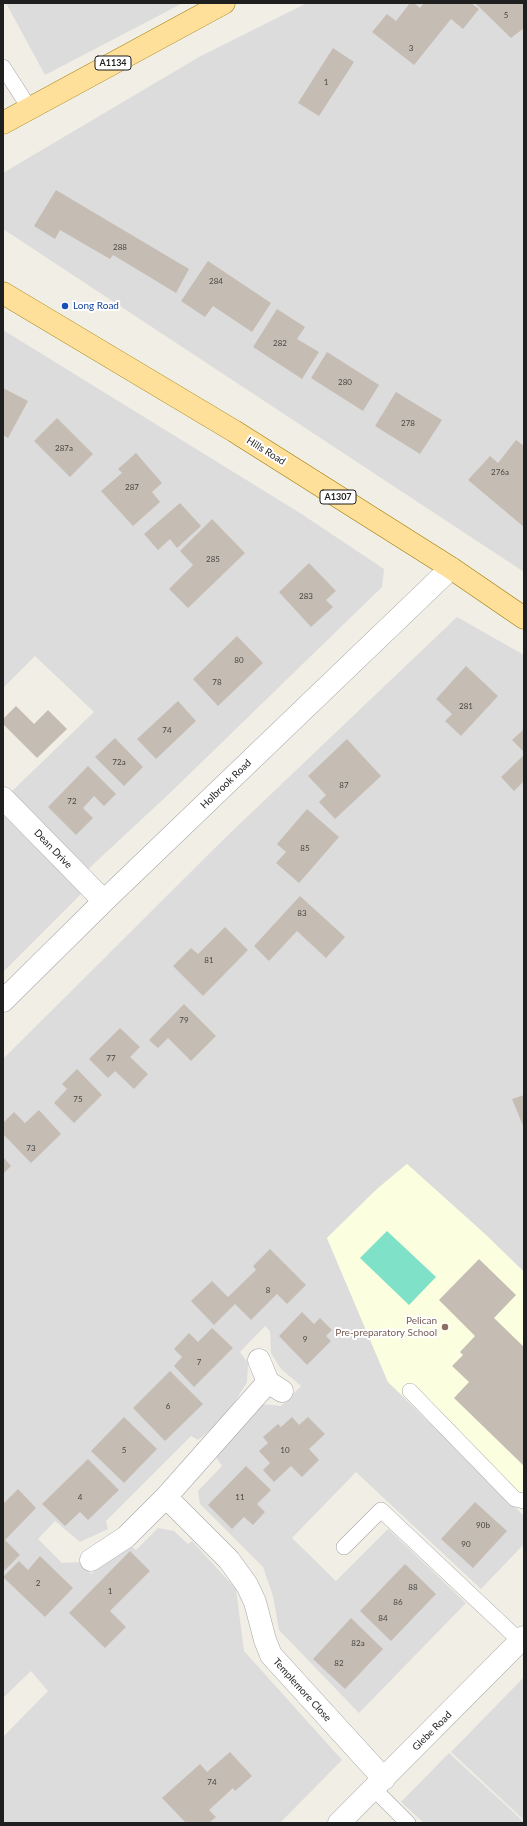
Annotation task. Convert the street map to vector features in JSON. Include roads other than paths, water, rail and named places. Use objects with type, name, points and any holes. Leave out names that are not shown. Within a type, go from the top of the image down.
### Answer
[{"type":"main road","name":"A1134","points":[[3,124],[224,3]]},
{"type":"main road","name":"Hills Road","points":[[3,293],[234,431],[451,568],[524,618]]},
{"type":"street","name":"Holbrook Road","points":[[5,994],[451,568]]},
{"type":"street","name":"Dean Drive","points":[[3,798],[104,901]]},
{"type":"street","points":[[91,1560],[126,1537],[275,1386],[259,1360]]},
{"type":"street","name":"Templemore Close","points":[[166,1497],[229,1560],[247,1585],[255,1602],[265,1640],[271,1655],[379,1784]]},
{"type":"street","name":"Glebe Road","points":[[339,1823],[522,1639]]},
{"type":"lane","points":[[3,67],[30,109]]},
{"type":"lane","points":[[410,1391],[514,1499],[524,1501]]},
{"type":"lane","points":[[344,1547],[381,1510],[522,1639]]},
{"type":"lane","points":[[379,1784],[408,1823]]},
{"type":"place","name":"Long Road","points":[[65,306]]},
{"type":"place","name":"Pelican Pre-preparatory School","points":[[445,1327]]}]
